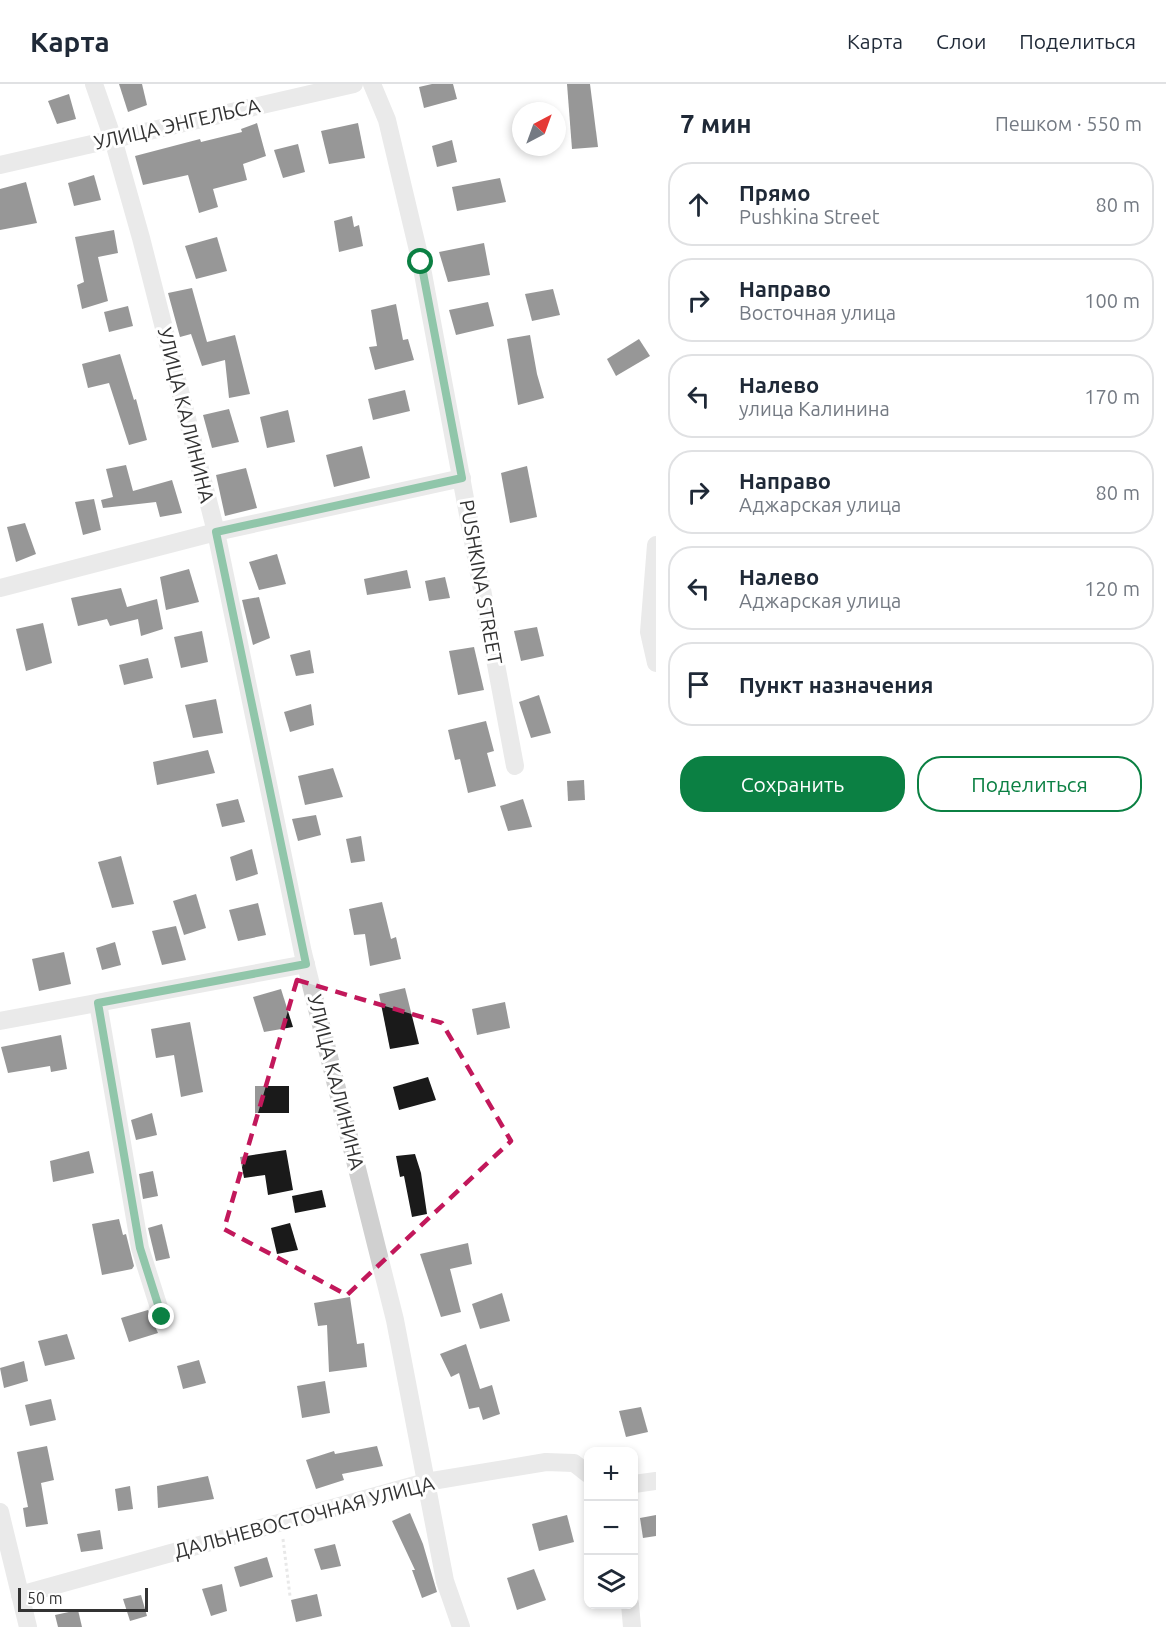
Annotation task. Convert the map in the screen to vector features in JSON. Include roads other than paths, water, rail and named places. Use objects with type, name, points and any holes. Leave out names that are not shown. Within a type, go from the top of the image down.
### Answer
[{"type":"street","name":"УЛИЦА КАЛИНИНА","points":[[94,84],[113,139],[144,249],[216,532],[306,964],[395,1320],[446,1581],[461,1627]]},
{"type":"street","name":"УЛИЦА ЭНГЕЛЬСА","points":[[0,165],[354,84]]},
{"type":"street","name":"PUSHKINA STREET","points":[[372,84],[387,120],[421,262],[515,766]]},
{"type":"street","points":[[0,588],[216,532],[462,478]]},
{"type":"street","points":[[656,545],[649,632],[656,663]]},
{"type":"street","points":[[0,1021],[306,964]]},
{"type":"street","points":[[98,1003],[140,1248],[162,1317]]},
{"type":"street","name":"ДАЛЬНЕВОСТОЧНАЯ УЛИЦА","points":[[20,1595],[426,1482],[546,1462],[574,1463],[584,1471]]},
{"type":"street","points":[[638,1483],[656,1481]]},
{"type":"street","points":[[0,1512],[27,1627]]},
{"type":"street","points":[[630,1609],[632,1627]]}]
